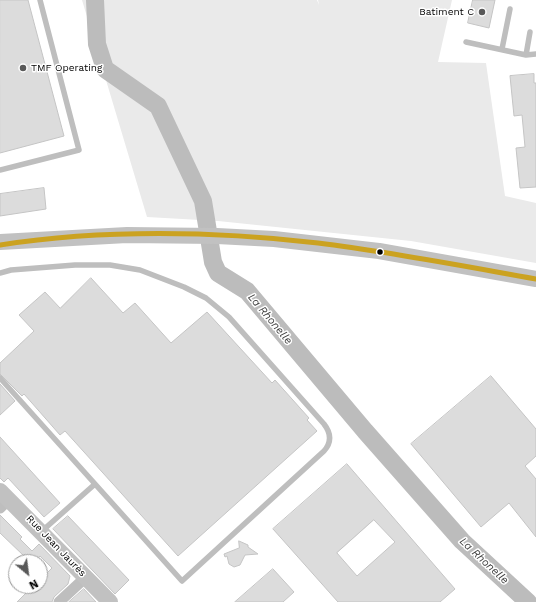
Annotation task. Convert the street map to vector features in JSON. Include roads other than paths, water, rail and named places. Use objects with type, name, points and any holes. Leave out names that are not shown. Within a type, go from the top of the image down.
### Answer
[{"type":"street","points":[[0,242],[127,235],[187,235],[274,239],[345,247],[536,279]]},
{"type":"street","points":[[0,245],[24,241]]},
{"type":"street","name":"Rue Jean Jaurès","points":[[3,499],[42,532],[110,602]]},
{"type":"street","points":[[59,602],[86,576]]},
{"type":"lane","points":[[0,170],[79,150],[40,0]]},
{"type":"lane","points":[[502,49],[510,9]]},
{"type":"lane","points":[[526,55],[530,32]]},
{"type":"lane","points":[[466,42],[526,55],[536,54]]},
{"type":"lane","points":[[0,273],[11,270],[74,265],[110,265],[148,273],[192,291],[211,302],[234,322],[324,424],[330,434],[330,441],[324,451],[182,581],[0,378]]},
{"type":"lane","points":[[42,532],[95,484]]},
{"type":"waterway","name":"La Rhonelle","points":[[95,0],[97,44],[105,69],[158,106],[203,201],[213,262],[218,273],[247,291],[365,431],[462,541],[528,602]]},
{"type":"place","name":"Batiment C","points":[[482,12]]},
{"type":"place","name":"TMF Operating","points":[[23,68]]}]
